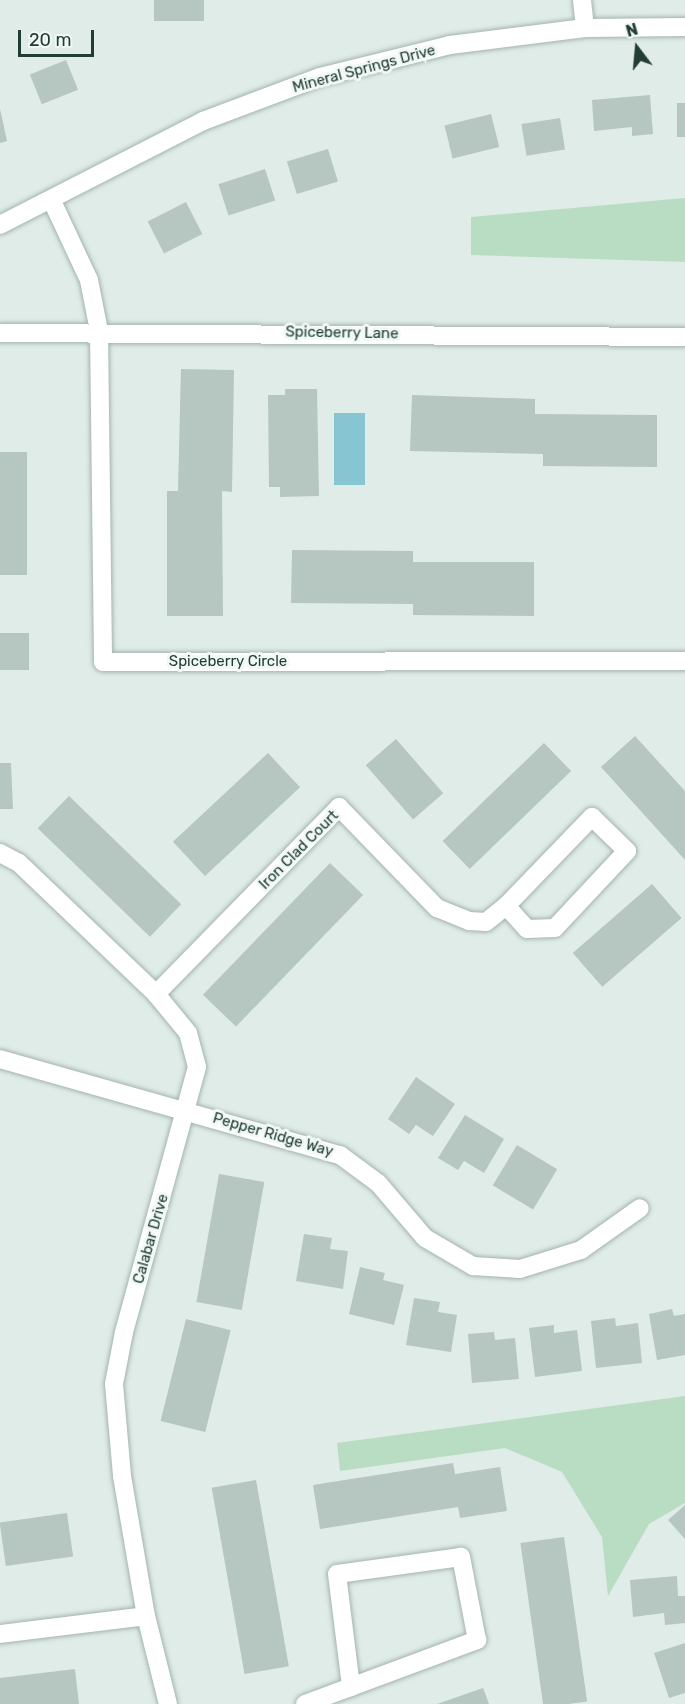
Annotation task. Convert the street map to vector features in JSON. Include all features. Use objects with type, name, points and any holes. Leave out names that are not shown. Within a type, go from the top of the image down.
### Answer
[{"type":"street","points":[[582,0],[585,28]]},
{"type":"street","name":"Mineral Springs Drive","points":[[0,225],[52,201],[203,121],[320,78],[450,45],[585,28],[685,27]]},
{"type":"street","points":[[52,201],[89,280],[99,331]]},
{"type":"street","name":"Spiceberry Lane","points":[[0,333],[99,331],[685,337]]},
{"type":"street","name":"Spiceberry Circle","points":[[99,331],[103,662],[685,661]]},
{"type":"street","name":"Iron Clad Court","points":[[156,994],[339,807],[450,916],[486,922],[506,906],[592,817],[627,850],[555,928],[527,928],[506,906]]},
{"type":"street","name":"Calabar Drive","points":[[0,853],[19,863],[156,994],[188,1033],[197,1067],[188,1110],[124,1332],[114,1384],[114,1426],[146,1616],[168,1704]]},
{"type":"street","name":"Pepper Ridge Way","points":[[0,1059],[188,1110],[340,1155],[378,1183],[425,1238],[473,1266],[520,1269],[581,1250],[640,1208]]},
{"type":"street","points":[[305,1704],[351,1687],[477,1640],[461,1557],[337,1574],[351,1687]]},
{"type":"street","points":[[0,1634],[146,1616]]},
{"type":"green space","points":[[685,198],[685,262],[471,255],[471,217]]},
{"type":"green space","points":[[685,1396],[685,1503],[649,1524],[608,1596],[602,1537],[562,1472],[505,1448],[340,1471],[337,1443]]},
{"type":"water","points":[[334,413],[365,413],[365,485],[334,485]]},
{"type":"building","points":[[154,0],[204,0],[204,21],[154,21]]},
{"type":"building","points":[[66,60],[78,90],[42,104],[30,75]]},
{"type":"building","points":[[650,95],[653,134],[632,136],[632,127],[594,131],[592,100]]},
{"type":"building","points":[[677,103],[685,103],[685,137],[677,137]]},
{"type":"building","points":[[0,109],[7,141],[0,143]]},
{"type":"building","points":[[491,114],[499,147],[453,159],[444,126]]},
{"type":"building","points":[[560,118],[565,150],[526,156],[521,124]]},
{"type":"building","points":[[328,149],[338,182],[297,194],[287,162]]},
{"type":"building","points":[[265,169],[275,200],[229,216],[218,184]]},
{"type":"building","points":[[186,202],[202,234],[164,254],[148,222]]},
{"type":"building","points":[[181,369],[234,370],[232,492],[222,491],[223,616],[167,616],[167,491],[178,491]]},
{"type":"building","points":[[285,389],[317,389],[319,496],[280,497],[280,487],[269,487],[268,395],[285,395]]},
{"type":"building","points":[[412,395],[535,399],[535,414],[657,415],[657,467],[543,466],[543,454],[410,451]]},
{"type":"building","points":[[0,452],[27,452],[27,575],[0,575]]},
{"type":"building","points":[[292,550],[413,551],[413,562],[534,562],[534,616],[413,615],[413,604],[291,603]]},
{"type":"building","points":[[0,633],[29,633],[29,670],[0,670]]},
{"type":"building","points":[[635,736],[685,791],[685,860],[601,767]]},
{"type":"building","points":[[396,739],[443,793],[413,820],[366,765]]},
{"type":"building","points":[[544,743],[571,771],[470,869],[443,841]]},
{"type":"building","points":[[268,753],[300,787],[205,876],[173,842]]},
{"type":"building","points":[[0,763],[11,763],[13,809],[0,809]]},
{"type":"building","points":[[69,796],[181,904],[150,937],[38,828]]},
{"type":"building","points":[[330,863],[363,895],[236,1027],[203,995]]},
{"type":"building","points":[[652,884],[682,918],[602,987],[573,953]]},
{"type":"building","points":[[416,1077],[455,1104],[433,1136],[416,1125],[409,1134],[388,1119]]},
{"type":"building","points":[[465,1115],[504,1139],[484,1173],[464,1161],[458,1170],[438,1158]]},
{"type":"building","points":[[517,1145],[557,1169],[533,1209],[493,1185]]},
{"type":"building","points":[[219,1174],[264,1182],[242,1310],[196,1302]]},
{"type":"building","points":[[304,1234],[332,1238],[330,1249],[348,1251],[343,1289],[296,1281]]},
{"type":"building","points":[[360,1267],[385,1273],[383,1280],[404,1285],[394,1325],[349,1314]]},
{"type":"building","points":[[414,1298],[440,1302],[438,1312],[457,1315],[451,1352],[406,1345]]},
{"type":"building","points":[[672,1309],[674,1316],[685,1314],[685,1355],[657,1360],[649,1314]]},
{"type":"building","points":[[615,1318],[616,1326],[638,1323],[642,1363],[596,1368],[591,1321]]},
{"type":"building","points":[[186,1319],[231,1330],[205,1432],[161,1421]]},
{"type":"building","points":[[554,1325],[554,1333],[577,1330],[582,1371],[535,1377],[529,1328]]},
{"type":"building","points":[[494,1332],[495,1340],[515,1338],[519,1379],[472,1383],[468,1334]]},
{"type":"building","points":[[453,1463],[455,1474],[500,1467],[507,1511],[460,1518],[458,1507],[320,1529],[313,1485]]},
{"type":"building","points":[[256,1480],[289,1666],[245,1674],[212,1488]]},
{"type":"building","points":[[685,1505],[685,1539],[668,1520]]},
{"type":"building","points":[[67,1513],[73,1557],[6,1566],[0,1522]]},
{"type":"building","points":[[564,1537],[587,1701],[543,1704],[520,1543]]},
{"type":"building","points":[[677,1576],[678,1596],[685,1596],[685,1623],[665,1625],[664,1613],[633,1617],[630,1580]]},
{"type":"building","points":[[685,1643],[685,1693],[669,1698],[654,1653]]},
{"type":"building","points":[[75,1669],[79,1704],[0,1704],[0,1678]]},
{"type":"building","points":[[483,1688],[489,1704],[437,1704]]}]
